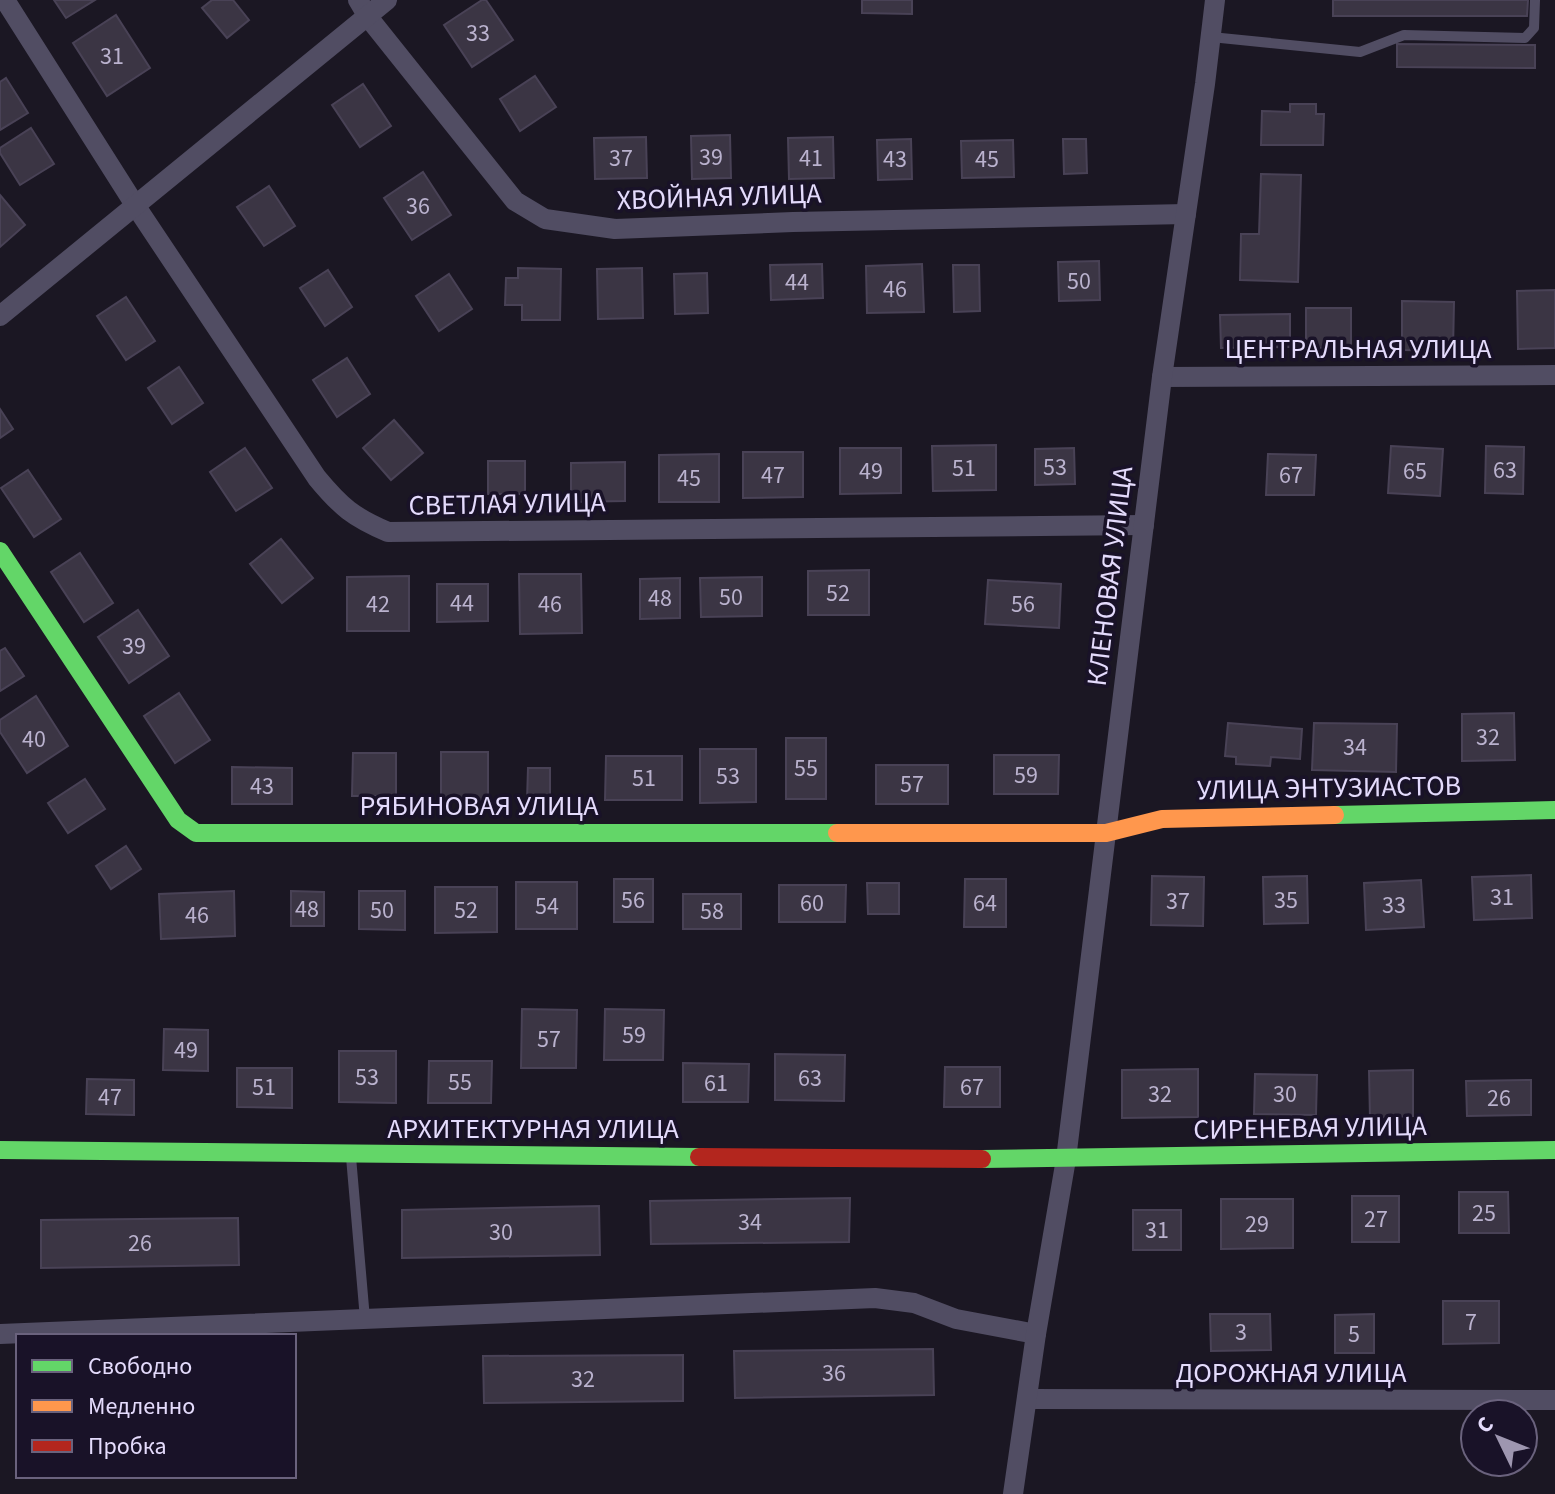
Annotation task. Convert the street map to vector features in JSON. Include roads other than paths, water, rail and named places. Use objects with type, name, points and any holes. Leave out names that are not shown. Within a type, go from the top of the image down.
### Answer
[{"type":"street","name":"СВЕТЛАЯ УЛИЦА","points":[[5,0],[135,205],[317,478],[338,504],[358,520],[388,532],[1144,525]]},
{"type":"street","points":[[0,316],[135,205],[363,8],[387,0]]},
{"type":"street","name":"КЛЕНОВАЯ УЛИЦА","points":[[1013,1494],[1066,1159],[1162,377],[1215,0]]},
{"type":"street","name":"ХВОЙНАЯ УЛИЦА","points":[[363,8],[515,201],[545,219],[615,229],[1186,214]]},
{"type":"street","name":"ЦЕНТРАЛЬНАЯ УЛИЦА","points":[[1162,377],[1555,375]]},
{"type":"street","name":"РЯБИНОВАЯ УЛИЦА","points":[[0,551],[178,820],[196,833],[1106,833]]},
{"type":"street","name":"УЛИЦА ЭНТУЗИАСТОВ","points":[[1106,833],[1162,819],[1555,810]]},
{"type":"street","name":"АРХИТЕКТУРНАЯ УЛИЦА","points":[[0,1150],[1066,1159]]},
{"type":"street","name":"СИРЕНЕВАЯ УЛИЦА","points":[[1066,1159],[1555,1150]]},
{"type":"street","points":[[0,1334],[875,1298],[914,1303],[956,1319],[1036,1334]]},
{"type":"street","name":"ДОРОЖНАЯ УЛИЦА","points":[[1027,1399],[1555,1400]]},
{"type":"lane","points":[[1211,37],[1360,52],[1404,35],[1525,38],[1534,28],[1535,0]]},
{"type":"lane","points":[[351,1155],[365,1319]]}]
